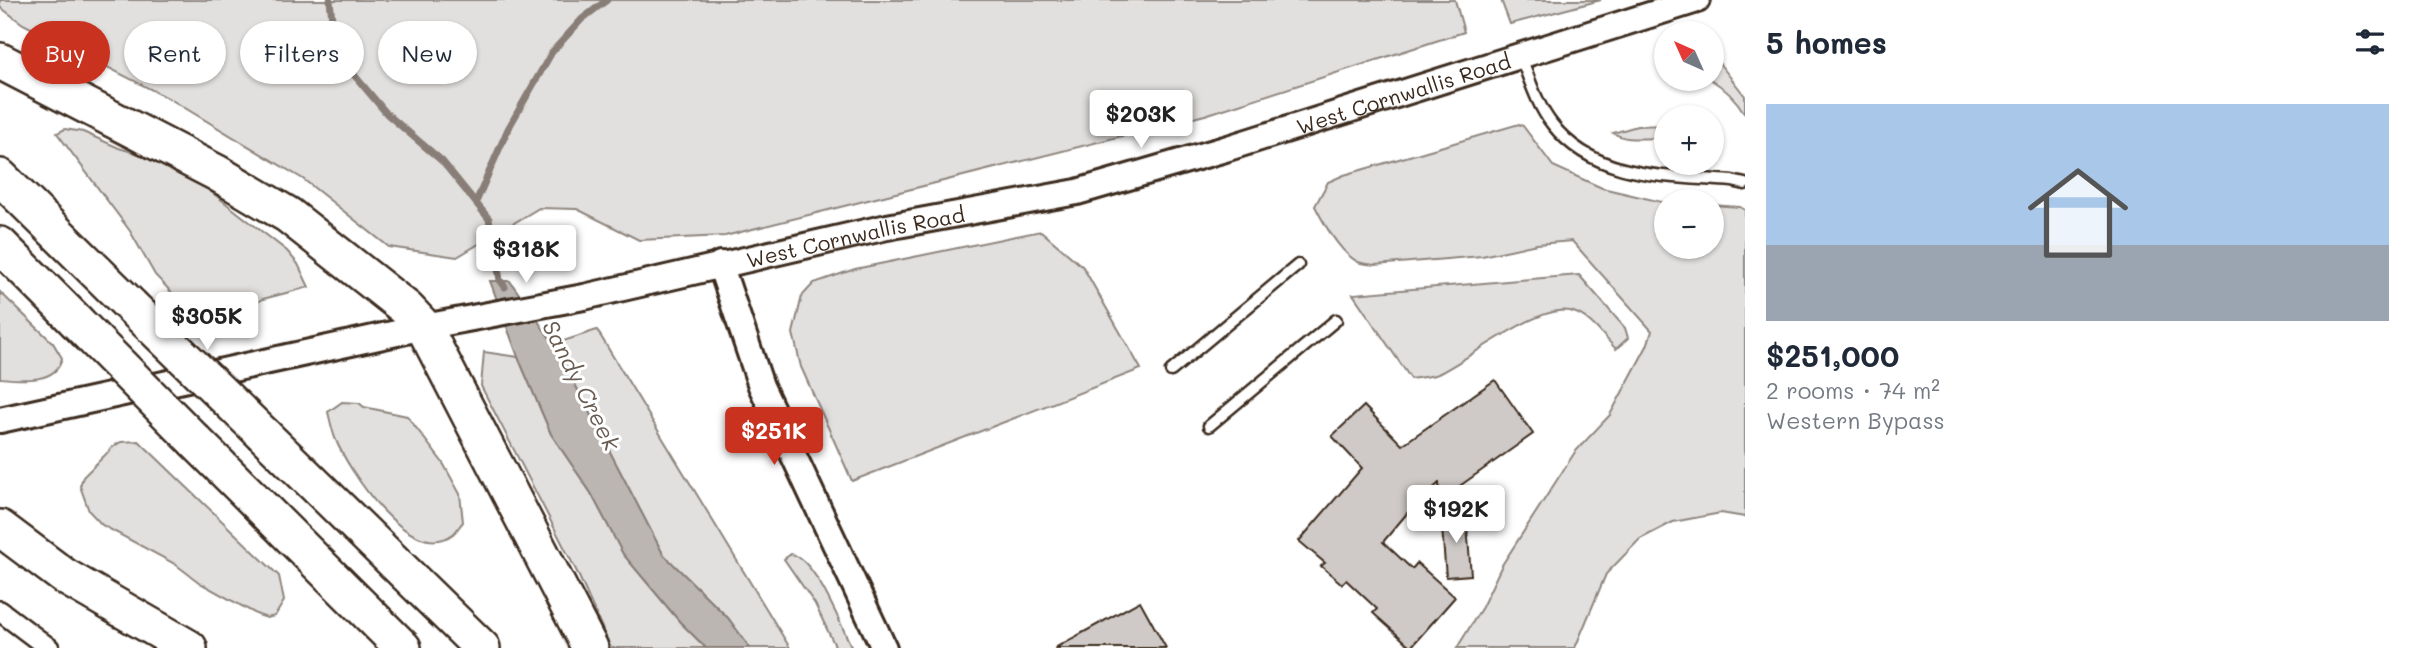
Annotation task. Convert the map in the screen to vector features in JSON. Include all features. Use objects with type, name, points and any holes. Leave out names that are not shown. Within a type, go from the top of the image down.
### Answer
[{"type":"highway","points":[[0,61],[217,173],[288,215],[407,309],[424,327],[590,648]]},
{"type":"highway","points":[[0,177],[482,648]]},
{"type":"highway","points":[[0,245],[403,648]]},
{"type":"highway","points":[[0,528],[64,576],[189,648]]},
{"type":"street","name":"West Cornwallis Road","points":[[0,420],[424,327],[584,297],[887,227],[1077,192],[1225,149],[1697,0]]},
{"type":"street","points":[[720,264],[761,386],[884,648]]},
{"type":"street","points":[[0,611],[49,648]]},
{"type":"lane","points":[[1520,55],[1550,122],[1564,138],[1600,163],[1622,170],[1745,184]]},
{"type":"lane","points":[[1171,371],[1298,265]]},
{"type":"lane","points":[[1209,426],[1336,320]]},
{"type":"shaded area","points":[[0,0],[1455,0],[1464,32],[1205,115],[725,236],[639,240],[577,209],[539,208],[457,257],[389,247],[303,179],[141,84],[226,84],[226,21],[124,21],[124,76],[110,68],[110,21],[21,23],[0,7]]},
{"type":"shaded area","points":[[1501,0],[1601,0],[1510,24]]},
{"type":"shaded area","points":[[1724,69],[1745,96],[1745,114],[1724,89]]},
{"type":"shaded area","points":[[1519,124],[1553,166],[1602,188],[1654,200],[1654,259],[1724,259],[1724,206],[1745,210],[1745,517],[1721,513],[1673,522],[1640,539],[1606,574],[1575,648],[1457,648],[1482,607],[1502,565],[1575,452],[1610,415],[1647,346],[1652,331],[1572,241],[1537,244],[1482,256],[1375,265],[1358,262],[1338,245],[1315,206],[1328,182]]},
{"type":"shaded area","points":[[1654,125],[1654,138],[1632,139],[1613,133],[1637,126]]},
{"type":"shaded area","points":[[65,129],[83,132],[119,148],[162,161],[196,180],[287,251],[298,264],[309,287],[263,299],[231,315],[194,309],[175,296],[155,275],[130,231],[57,133]]},
{"type":"shaded area","points":[[1041,231],[1083,267],[1141,369],[852,481],[801,367],[793,333],[802,296],[814,283],[855,269]]},
{"type":"shaded area","points":[[1579,275],[1625,328],[1628,338],[1616,349],[1577,313],[1556,311],[1522,324],[1438,374],[1411,379],[1353,294]]},
{"type":"shaded area","points":[[490,281],[510,281],[554,344],[663,554],[728,618],[750,648],[706,648],[680,622],[623,554],[591,493],[551,434],[518,357]]},
{"type":"shaded area","points":[[0,292],[53,343],[62,358],[53,372],[37,378],[0,378]]},
{"type":"shaded area","points":[[597,330],[790,648],[750,648],[728,618],[663,554],[554,344]]},
{"type":"shaded area","points":[[484,352],[518,357],[551,434],[591,493],[623,554],[680,622],[706,648],[611,648],[577,572],[481,386]]},
{"type":"shaded area","points":[[342,402],[359,403],[364,407],[407,416],[443,463],[460,494],[463,522],[454,533],[436,540],[418,537],[400,526],[383,510],[353,471],[335,438],[328,412]]},
{"type":"shaded area","points":[[139,441],[279,576],[284,601],[275,616],[267,618],[258,615],[200,583],[175,564],[102,525],[89,511],[80,486],[83,477],[114,446],[121,442]]},
{"type":"shaded area","points":[[791,554],[800,558],[818,580],[852,648],[836,648],[815,604],[784,559]]},
{"type":"building","points":[[1495,380],[1533,434],[1440,500],[1439,483],[1409,511],[1383,542],[1412,569],[1417,563],[1455,597],[1411,647],[1373,613],[1377,609],[1346,580],[1342,584],[1321,566],[1325,563],[1299,541],[1362,468],[1332,436],[1364,406],[1402,445]]},
{"type":"building","points":[[1466,513],[1471,575],[1446,577],[1441,515]]},
{"type":"building","points":[[1140,601],[1166,648],[1055,648]]},
{"type":"waterway","name":"Sandy Creek","points":[[330,0],[334,39],[350,70],[387,114],[442,161],[489,219],[500,280],[505,287]]},
{"type":"waterway","points":[[476,202],[508,129],[552,52],[582,19],[607,0]]}]
